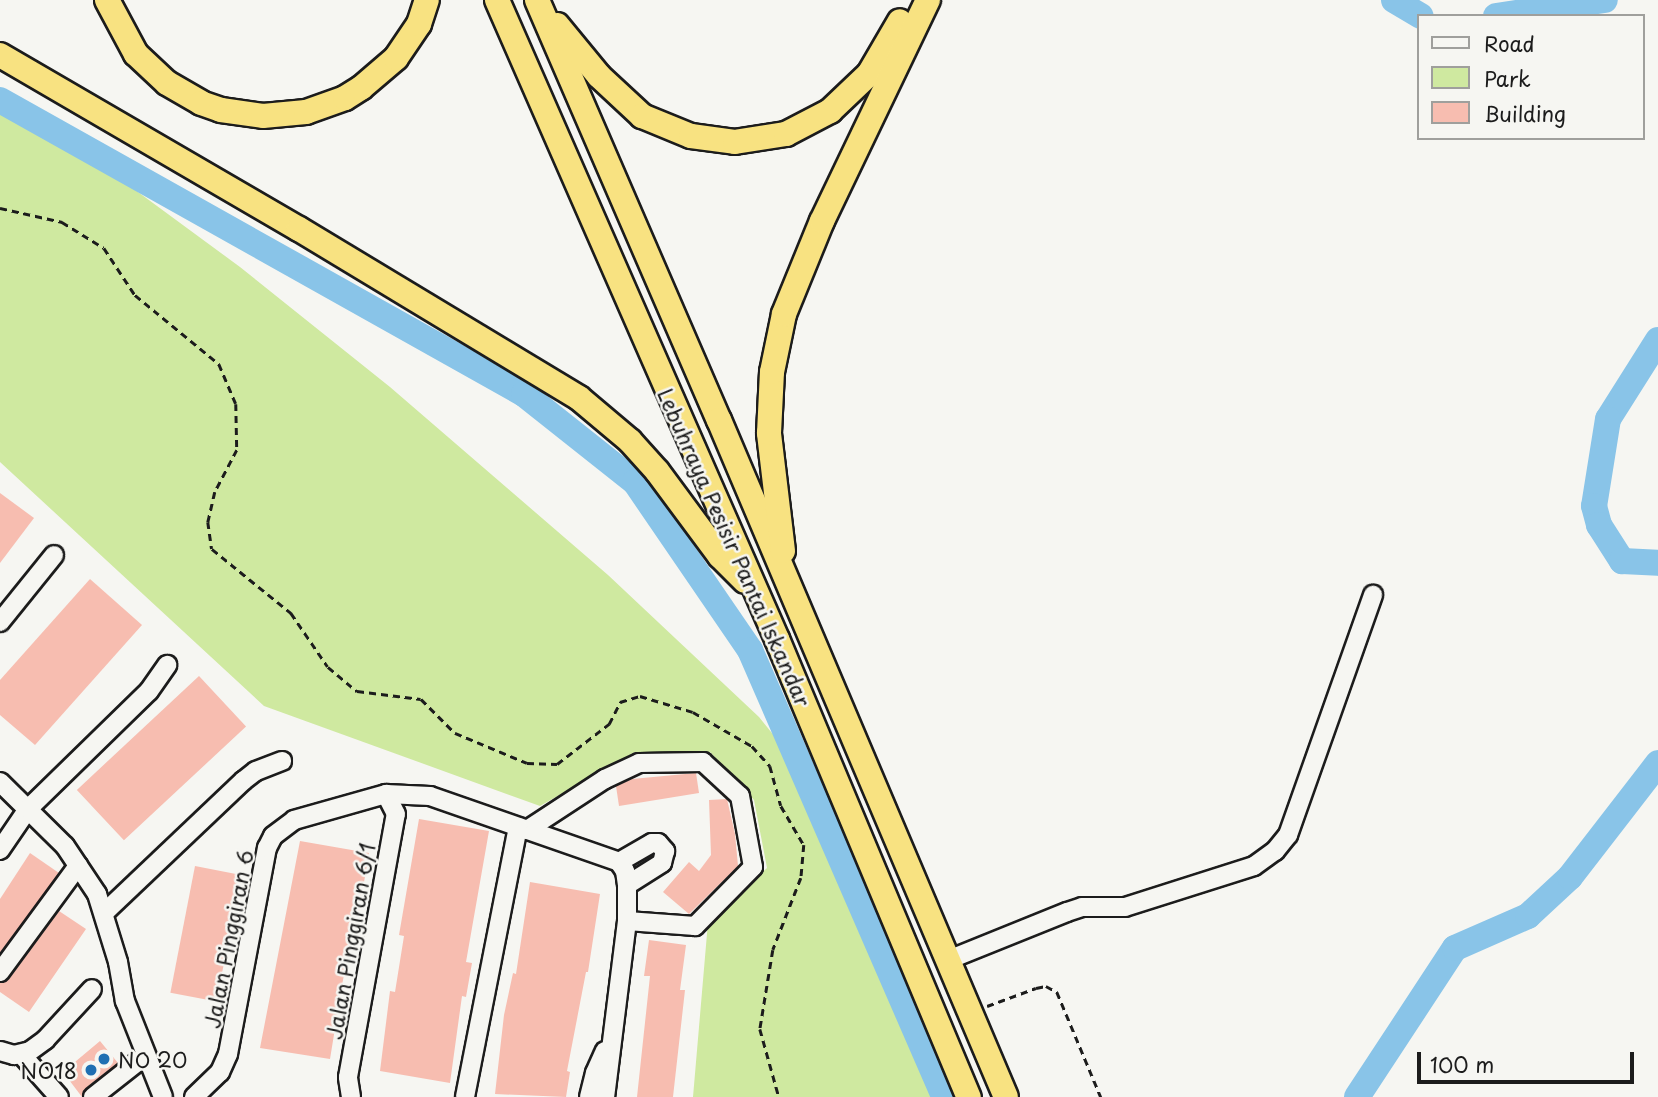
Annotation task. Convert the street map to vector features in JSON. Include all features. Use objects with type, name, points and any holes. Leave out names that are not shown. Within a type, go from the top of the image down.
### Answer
[{"type":"highway","points":[[107,0],[130,46],[167,83],[201,103],[221,110],[263,116],[306,112],[345,98],[361,88],[402,50],[419,23],[427,0]]},
{"type":"highway","name":"Lebuhraya Pesisir Pantai Iskandar","points":[[497,0],[756,591],[969,1097]]},
{"type":"highway","points":[[538,4],[593,70],[642,116],[691,136],[735,142],[786,134],[830,111],[869,74],[910,0]]},
{"type":"highway","points":[[786,579],[769,433],[772,372],[780,332],[804,260],[928,0]]},
{"type":"highway","name":"Lebuhraya Pesisir Pantai Iskandar","points":[[538,4],[1006,1097]]},
{"type":"highway","points":[[0,55],[311,236],[579,398],[630,441],[674,492],[720,556],[756,591]]},
{"type":"street","points":[[0,622],[54,555]]},
{"type":"street","points":[[948,960],[1066,912],[1082,907],[1125,907],[1254,866],[1275,851],[1288,835],[1373,595]]},
{"type":"street","points":[[0,850],[28,809],[149,691],[167,665]]},
{"type":"street","points":[[104,913],[243,781],[256,771],[282,761]]},
{"type":"street","points":[[465,1097],[523,828],[605,779],[639,763],[703,762],[740,796],[753,867],[695,926],[626,921]]},
{"type":"street","points":[[0,782],[65,846],[97,894],[125,1001],[145,1056],[164,1097],[177,1093],[187,1097]]},
{"type":"street","name":"Jalan Pinggiran 6","points":[[194,1097],[220,1072],[228,1054],[267,848],[274,836],[294,820],[386,794],[430,796],[616,859]]},
{"type":"street","name":"Jalan Pinggiran 6/1","points":[[351,1097],[348,1077],[396,814],[386,794]]},
{"type":"street","points":[[605,1097],[626,921],[625,872],[616,859],[652,843],[658,843],[666,851],[662,863],[627,885]]},
{"type":"street","points":[[0,972],[79,866]]},
{"type":"street","points":[[0,1051],[22,1054],[45,1040],[92,989]]},
{"type":"street","points":[[589,1097],[594,1073],[611,1040]]},
{"type":"street","points":[[22,1054],[59,1097]]},
{"type":"street","points":[[93,1097],[145,1056]]},
{"type":"path","points":[[0,208],[62,222],[104,248],[135,295],[219,364],[236,404],[237,450],[215,492],[208,523],[212,549],[291,613],[328,667],[356,691],[421,699],[455,733],[527,763],[557,764],[609,724],[620,702],[640,696],[693,712],[752,746],[770,766],[781,806],[804,845],[801,878],[773,950],[760,1029],[779,1097]]},
{"type":"path","points":[[970,1012],[1036,988],[1046,986],[1057,992],[1101,1097]]},
{"type":"green space","points":[[0,102],[58,135],[123,181],[240,267],[390,387],[608,575],[759,717],[784,748],[820,818],[936,1097],[693,1097],[708,922],[767,868],[754,800],[710,752],[635,752],[540,806],[264,706],[0,462]]},
{"type":"building","points":[[0,493],[34,518],[0,563]]},
{"type":"building","points":[[90,579],[142,625],[35,745],[0,715],[0,680]]},
{"type":"building","points":[[199,676],[246,726],[124,840],[77,790]]},
{"type":"building","points":[[696,773],[699,793],[619,806],[616,786],[632,779]]},
{"type":"building","points":[[727,799],[735,834],[738,866],[689,914],[663,892],[689,862],[699,871],[711,855],[709,800]]},
{"type":"building","points":[[419,819],[489,831],[466,962],[472,963],[466,997],[462,996],[450,1083],[380,1071],[390,991],[395,992],[404,936],[399,935]]},
{"type":"building","points":[[300,841],[369,853],[330,1059],[260,1048]]},
{"type":"building","points":[[30,853],[59,873],[0,953],[0,899]]},
{"type":"building","points":[[195,866],[241,875],[217,1002],[170,993]]},
{"type":"building","points":[[530,882],[600,894],[588,972],[567,1071],[570,1072],[566,1097],[495,1094],[504,1015],[513,973],[516,974]]},
{"type":"building","points":[[59,911],[86,929],[29,1012],[0,992],[0,983],[9,979]]},
{"type":"building","points":[[649,940],[686,945],[680,990],[685,990],[673,1097],[637,1097],[650,976],[644,976]]},
{"type":"building","points":[[100,1041],[118,1063],[86,1088],[82,1097],[63,1072]]},
{"type":"waterway","points":[[1394,0],[1418,14]]},
{"type":"waterway","points":[[1510,14],[1605,0]]},
{"type":"waterway","points":[[0,100],[524,394],[635,482],[750,650],[944,1097]]},
{"type":"waterway","points":[[1658,340],[1608,419],[1594,506],[1599,525],[1622,561],[1658,563]]},
{"type":"waterway","points":[[1357,1097],[1455,948],[1528,916],[1570,877],[1658,763]]},
{"type":"place","name":"NO 20","points":[[104,1059]]},
{"type":"place","name":"NO18","points":[[91,1070]]}]
